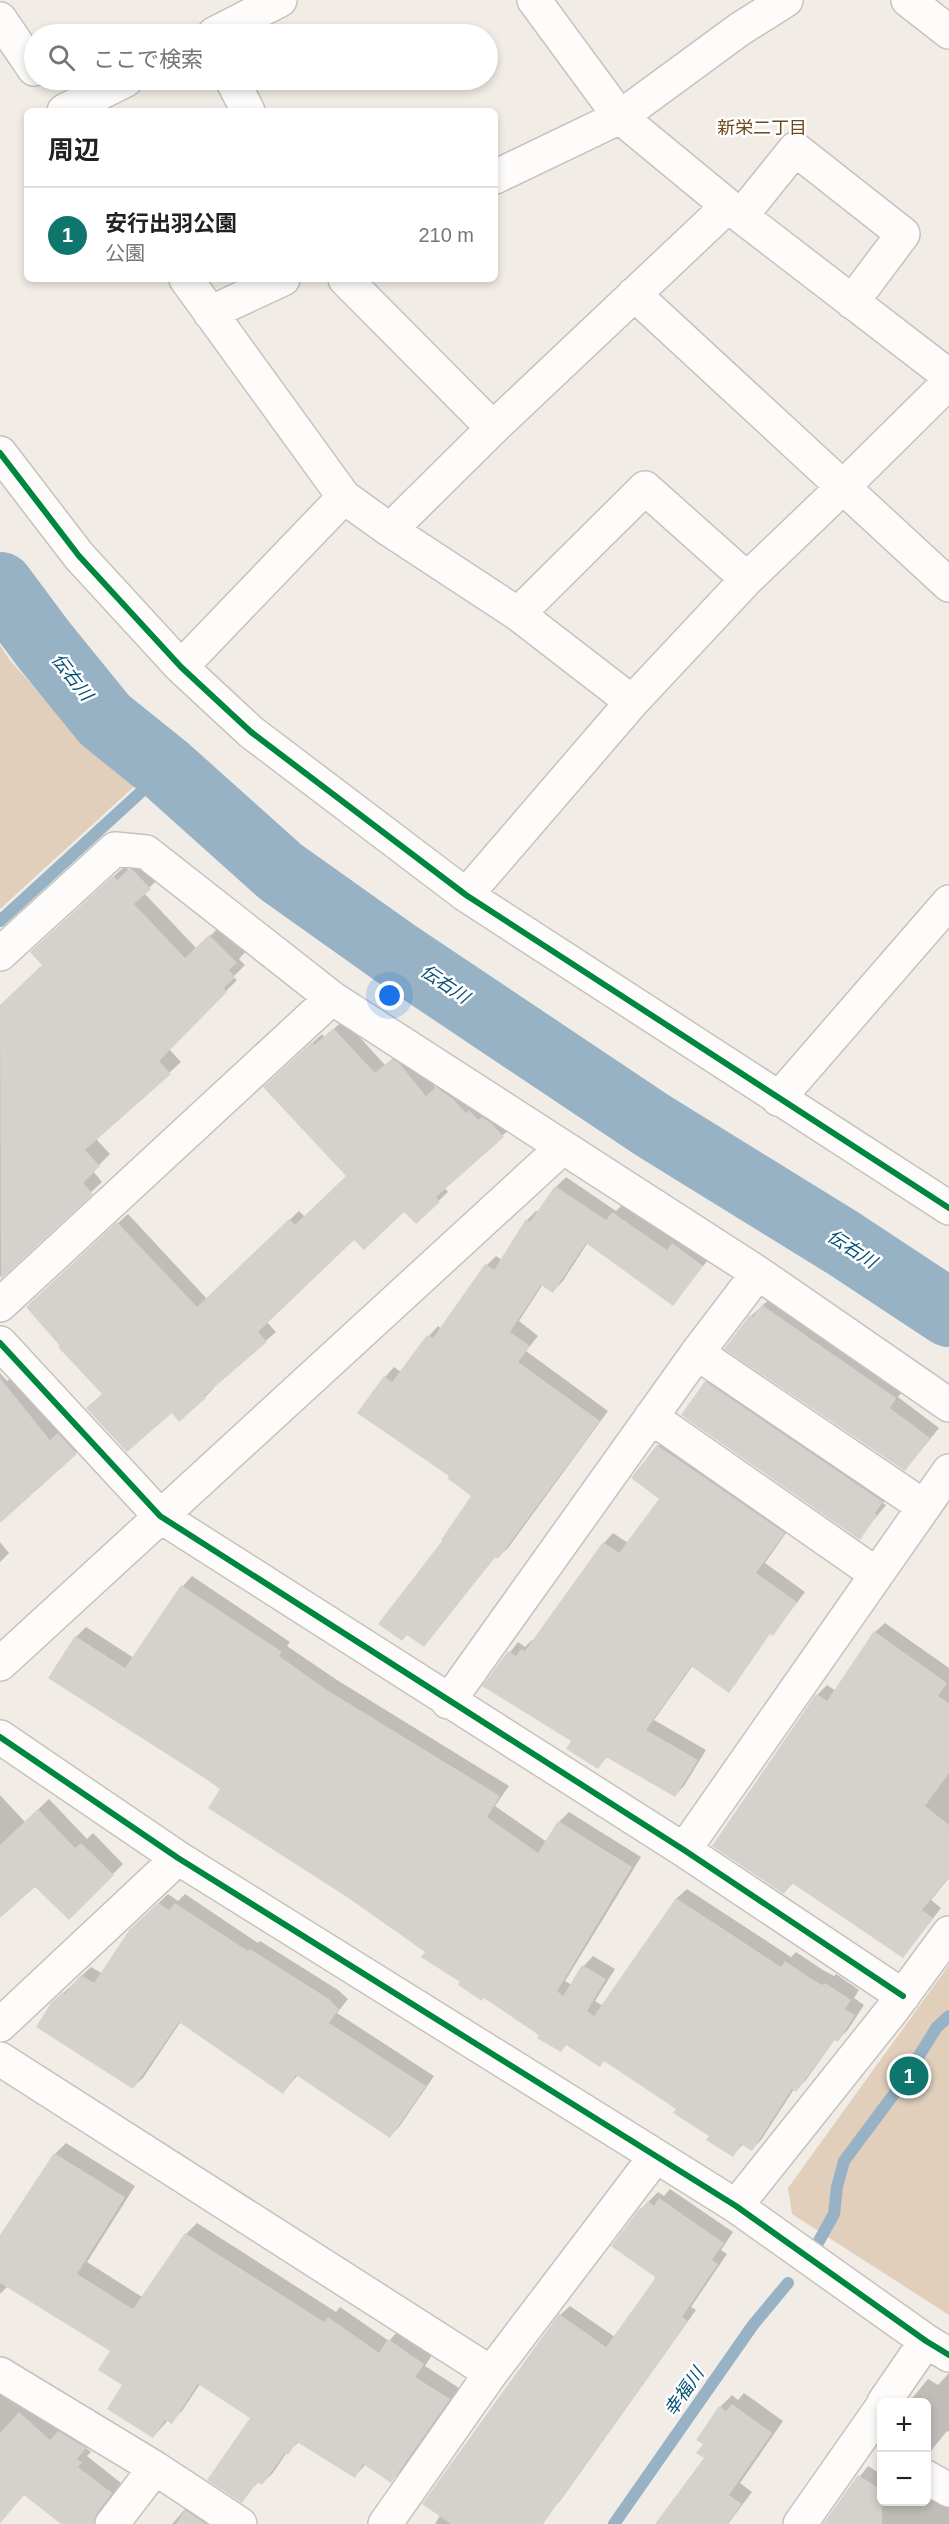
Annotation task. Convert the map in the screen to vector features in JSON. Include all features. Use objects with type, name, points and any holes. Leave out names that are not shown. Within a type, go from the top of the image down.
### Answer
[{"type":"street","points":[[233,24],[280,0]]},
{"type":"street","points":[[534,0],[620,117],[734,211],[949,376]]},
{"type":"street","points":[[498,176],[620,117],[740,29],[786,0]]},
{"type":"street","points":[[908,0],[949,32]]},
{"type":"street","points":[[0,19],[24,54]]},
{"type":"street","points":[[49,90],[62,108]]},
{"type":"street","points":[[70,108],[106,90]]},
{"type":"street","points":[[237,90],[246,108]]},
{"type":"street","points":[[390,530],[634,294],[734,211],[795,149],[903,234],[852,302]]},
{"type":"street","points":[[188,282],[344,497],[518,614],[632,702]]},
{"type":"street","points":[[210,313],[277,282]]},
{"type":"street","points":[[348,282],[493,428]]},
{"type":"street","points":[[634,294],[949,585]]},
{"type":"street","points":[[466,895],[632,702],[747,579],[949,382]]},
{"type":"street","points":[[0,453],[79,556],[181,667],[251,732],[466,895],[949,1208]]},
{"type":"street","points":[[518,614],[645,488],[747,579]]},
{"type":"street","points":[[181,667],[344,497]]},
{"type":"street","points":[[0,954],[115,849],[146,852],[332,998],[758,1273],[949,1405]]},
{"type":"street","points":[[778,1099],[949,902]]},
{"type":"street","points":[[0,1305],[332,998]]},
{"type":"street","points":[[0,1664],[563,1147]]},
{"type":"street","points":[[448,1702],[651,1416],[758,1273]]},
{"type":"street","points":[[0,1342],[160,1516],[448,1702],[684,1850],[903,1996]]},
{"type":"street","points":[[697,1353],[923,1506]]},
{"type":"street","points":[[651,1416],[876,1574]]},
{"type":"street","points":[[684,1850],[949,1471]]},
{"type":"street","points":[[0,1737],[178,1858],[736,2206],[937,2348],[889,2398]]},
{"type":"street","points":[[0,2025],[178,1858]]},
{"type":"street","points":[[736,2206],[903,1996],[949,1933]]},
{"type":"street","points":[[0,2059],[491,2373]]},
{"type":"street","points":[[385,2524],[491,2373],[655,2157]]},
{"type":"street","points":[[0,2374],[155,2468],[240,2524]]},
{"type":"street","points":[[800,2524],[871,2443],[877,2423]]},
{"type":"street","points":[[112,2524],[155,2468]]},
{"type":"street","points":[[931,2479],[949,2490]]},
{"type":"shaded area","points":[[0,645],[9,659],[74,732],[138,783],[0,909]]},
{"type":"shaded area","points":[[949,1965],[949,2315],[792,2214],[788,2188]]},
{"type":"building","points":[[129,869],[133,870],[151,889],[134,904],[185,958],[209,935],[237,963],[229,970],[235,977],[224,988],[227,992],[159,1061],[171,1074],[85,1150],[100,1166],[83,1183],[93,1194],[1,1279],[0,1005],[42,965],[30,952],[113,876],[117,880]]},
{"type":"building","points":[[334,1029],[375,1073],[392,1059],[399,1063],[426,1096],[436,1087],[453,1099],[466,1113],[469,1110],[478,1120],[482,1117],[492,1124],[504,1137],[436,1197],[440,1202],[416,1224],[404,1212],[364,1250],[354,1240],[258,1332],[267,1342],[204,1396],[206,1398],[179,1422],[172,1413],[127,1452],[86,1408],[102,1394],[58,1347],[60,1346],[26,1307],[117,1222],[197,1307],[289,1219],[295,1225],[346,1176],[263,1087],[312,1042],[314,1045]]},
{"type":"building","points":[[555,1186],[606,1220],[612,1212],[667,1250],[672,1243],[703,1266],[673,1306],[586,1243],[553,1293],[541,1285],[510,1332],[530,1346],[518,1362],[600,1421],[498,1559],[495,1557],[424,1647],[407,1635],[402,1641],[378,1624],[442,1541],[471,1496],[447,1478],[449,1476],[357,1413],[384,1376],[392,1382],[427,1335],[433,1338],[485,1264],[494,1270],[526,1219],[530,1222]]},
{"type":"building","points":[[762,1305],[896,1398],[890,1408],[930,1438],[905,1471],[724,1349],[750,1315],[753,1317]]},
{"type":"building","points":[[0,1378],[50,1440],[58,1433],[77,1454],[0,1523]]},
{"type":"building","points":[[705,1381],[883,1502],[860,1540],[681,1415]]},
{"type":"building","points":[[657,1445],[785,1533],[756,1573],[797,1602],[773,1636],[770,1634],[729,1693],[691,1666],[646,1730],[698,1760],[675,1797],[606,1757],[598,1769],[566,1749],[571,1741],[482,1686],[508,1651],[516,1656],[521,1649],[525,1651],[603,1542],[619,1553],[659,1499],[631,1478]]},
{"type":"building","points":[[181,1585],[282,1652],[279,1656],[327,1690],[500,1796],[487,1817],[538,1853],[558,1821],[632,1867],[557,1991],[563,1996],[582,1965],[606,1979],[587,2011],[594,2016],[676,1898],[781,1967],[785,1961],[813,1980],[823,1985],[825,1983],[851,2000],[845,2009],[855,2015],[838,2042],[834,2040],[796,2092],[792,2089],[752,2151],[741,2144],[733,2157],[706,2140],[709,2136],[673,2113],[676,2109],[604,2061],[600,2067],[566,2045],[561,2052],[537,2038],[539,2035],[484,1998],[482,2001],[458,1985],[460,1982],[421,1957],[425,1952],[347,1897],[208,1808],[220,1789],[48,1678],[75,1636],[125,1668]]},
{"type":"building","points":[[874,1631],[947,1683],[938,1696],[949,1703],[949,1773],[925,1806],[949,1825],[949,1877],[922,1910],[933,1918],[903,1958],[792,1883],[784,1894],[712,1846],[816,1694],[827,1701]]},
{"type":"building","points":[[38,1809],[75,1848],[81,1843],[114,1875],[69,1920],[35,1887],[0,1918],[0,1845]]},
{"type":"building","points":[[158,1903],[169,1910],[175,1903],[248,1951],[250,1949],[329,1999],[339,2009],[329,2023],[426,2086],[390,2138],[296,2075],[283,2094],[179,2022],[133,2089],[36,2027],[51,2003],[63,1992],[65,1994],[81,1975],[94,1983],[130,1929]]},
{"type":"building","points":[[54,2153],[125,2197],[77,2274],[133,2309],[185,2233],[324,2322],[328,2317],[379,2353],[388,2339],[424,2364],[415,2377],[450,2399],[391,2483],[363,2464],[355,2478],[297,2442],[288,2455],[285,2453],[262,2485],[257,2482],[242,2503],[207,2480],[250,2418],[198,2384],[172,2424],[165,2420],[153,2438],[107,2409],[122,2385],[98,2370],[110,2351],[0,2283],[0,2235]]},
{"type":"building","points":[[659,2198],[724,2243],[712,2260],[718,2264],[682,2317],[688,2321],[543,2524],[451,2524],[422,2504],[559,2314],[606,2347],[655,2277],[611,2246],[640,2208],[642,2209],[648,2201],[654,2206]]},
{"type":"building","points":[[732,2404],[772,2433],[729,2495],[742,2504],[727,2524],[655,2524],[704,2458],[696,2453],[703,2444],[696,2440],[719,2406],[726,2411]]},
{"type":"building","points":[[19,2412],[50,2440],[58,2431],[86,2448],[77,2459],[82,2462],[78,2467],[112,2493],[97,2513],[94,2524],[61,2524],[24,2495],[0,2523],[0,2433]]},
{"type":"building","points":[[858,2475],[877,2487],[877,2506],[882,2506],[882,2524],[823,2524]]},
{"type":"building","points":[[185,2510],[206,2524],[176,2524]]},
{"type":"waterway","name":"伝右川","points":[[0,586],[105,720],[166,769],[281,872],[395,953],[652,1125],[843,1243],[949,1313]]},
{"type":"waterway","points":[[0,921],[166,769]]},
{"type":"waterway","name":"幸福川","points":[[815,2248],[834,2214],[837,2187],[844,2161],[900,2086],[937,2027],[949,2016]]},
{"type":"waterway","name":"幸福川","points":[[614,2524],[753,2325],[788,2283]]},
{"type":"cycle path","points":[[0,453],[79,556],[181,667],[251,732],[466,895],[949,1208]]},
{"type":"cycle path","points":[[0,1343],[160,1516],[684,1850],[903,1996]]},
{"type":"cycle path","points":[[0,1737],[178,1858],[736,2206],[949,2355]]},
{"type":"place","name":"安行出羽公園","points":[[909,2076]]},
{"type":"district","name":"新栄二丁目","points":[[762,128]]}]
